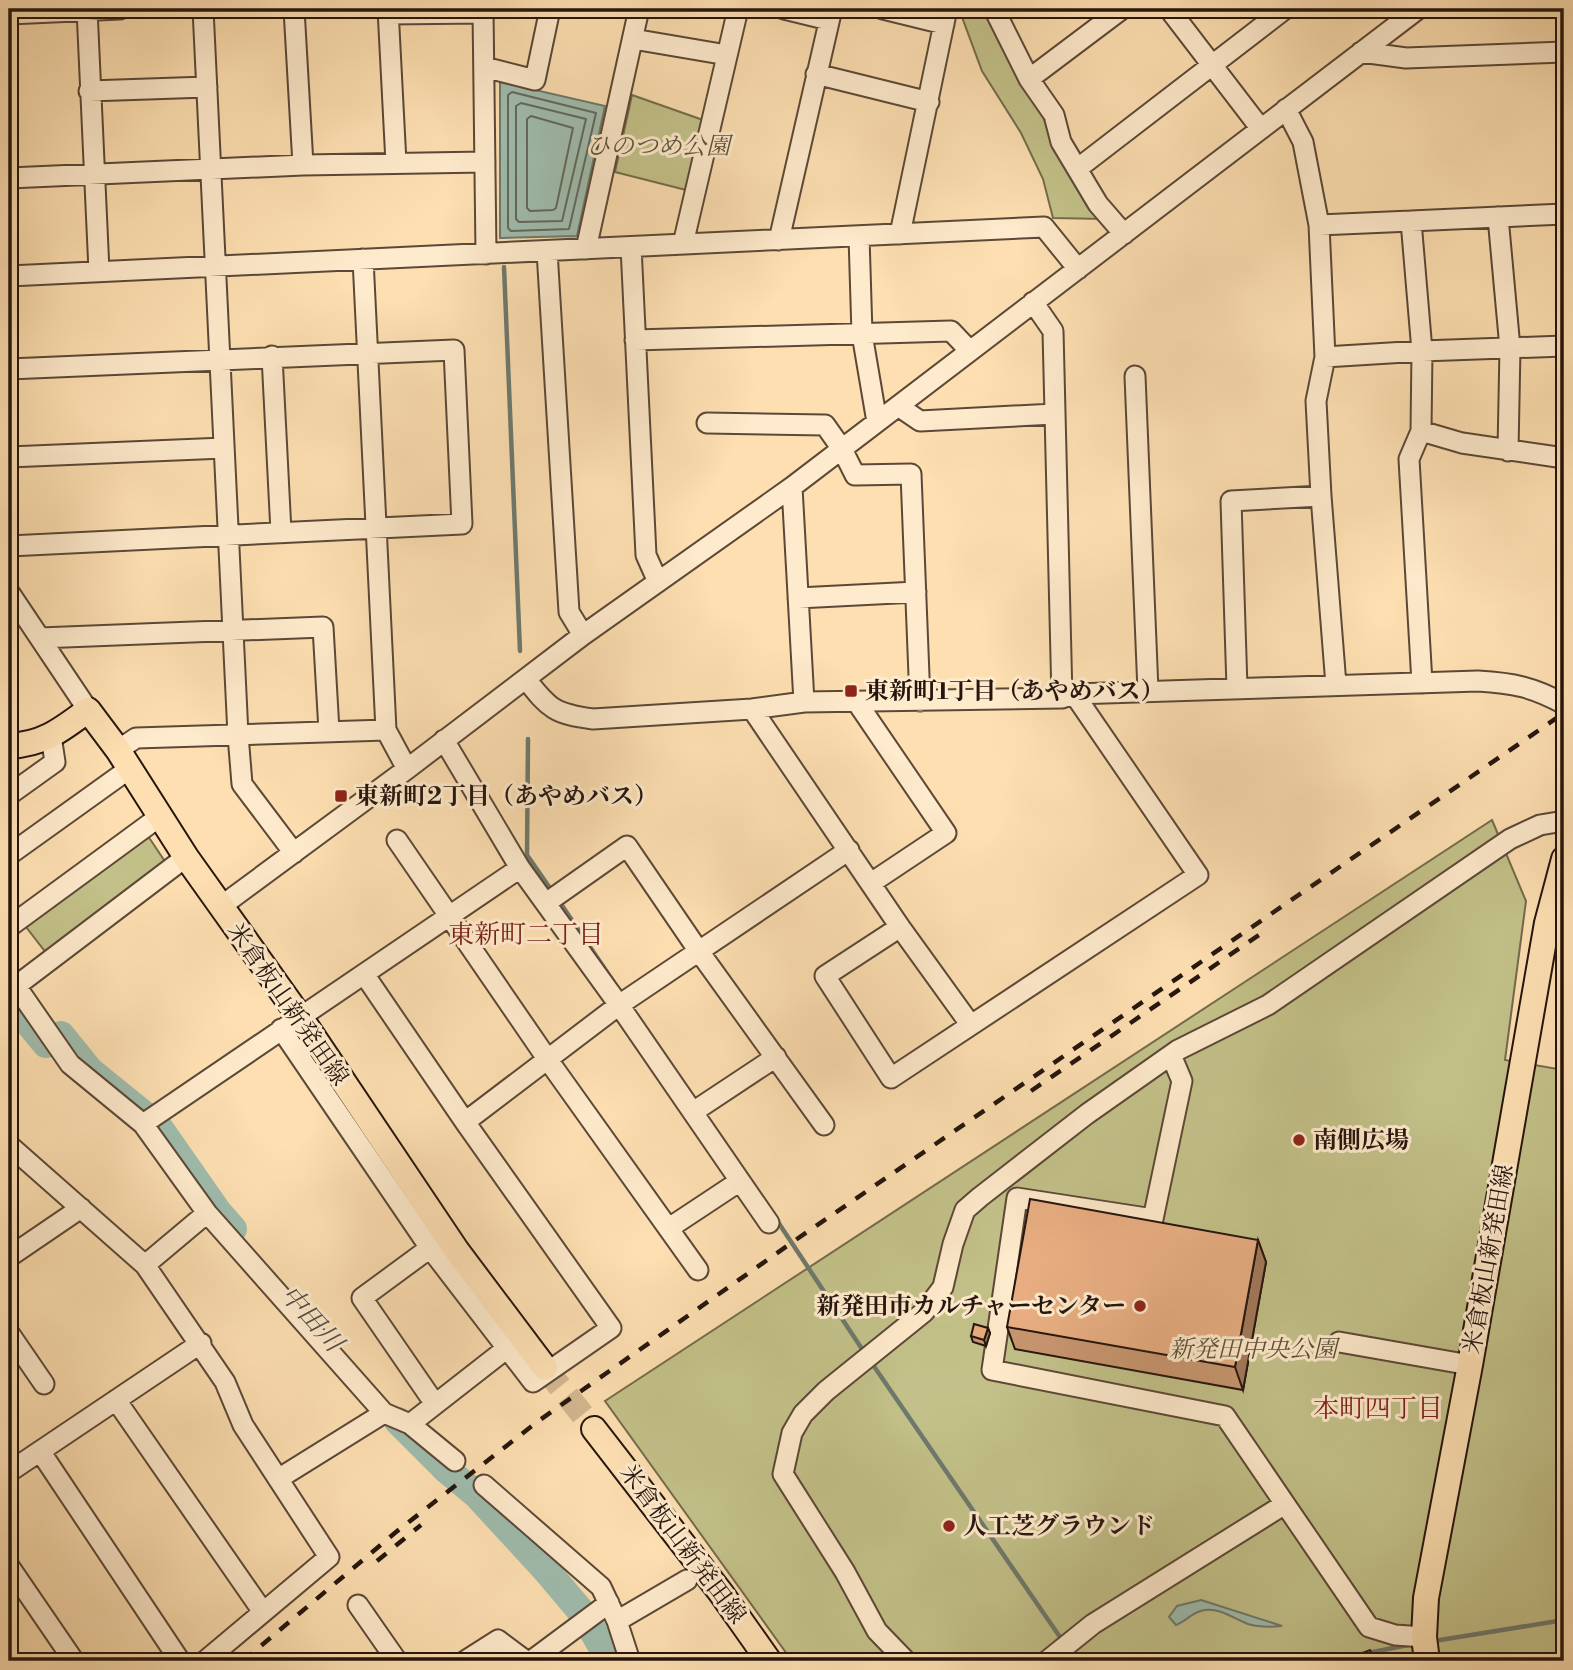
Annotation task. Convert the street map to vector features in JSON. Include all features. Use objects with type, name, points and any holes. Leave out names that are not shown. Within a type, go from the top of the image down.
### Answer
[{"type":"main road","points":[[9,746],[34,744],[51,736],[88,710]]},
{"type":"main road","name":"米倉板山新発田線","points":[[88,710],[220,907],[290,1023],[545,1368]]},
{"type":"main road","name":"米倉板山新発田線","points":[[1426,1649],[1426,1598],[1470,1365],[1547,923],[1564,859]]},
{"type":"main road","name":"米倉板山新発田線","points":[[594,1429],[713,1582],[769,1661]]},
{"type":"street","points":[[9,14],[120,9]]},
{"type":"street","points":[[203,9],[242,784],[294,853]]},
{"type":"street","points":[[294,9],[303,164]]},
{"type":"street","points":[[484,67],[535,80],[550,9]]},
{"type":"street","points":[[586,249],[639,9]]},
{"type":"street","points":[[683,244],[737,9]]},
{"type":"street","points":[[779,240],[830,14],[784,9]]},
{"type":"street","points":[[883,9],[946,17],[900,234]]},
{"type":"street","points":[[994,9],[1029,79],[1054,115],[1062,142],[1077,169],[1098,204],[1124,234]]},
{"type":"street","points":[[1029,79],[1122,9]]},
{"type":"street","points":[[1169,9],[1261,129]]},
{"type":"street","points":[[1077,169],[1285,9]]},
{"type":"street","points":[[220,907],[583,635],[792,487],[1418,9]]},
{"type":"street","points":[[87,10],[99,271]]},
{"type":"street","points":[[396,163],[388,12],[483,11],[486,254]]},
{"type":"street","points":[[633,38],[727,55]]},
{"type":"street","points":[[1361,52],[1406,58],[1564,52]]},
{"type":"street","points":[[816,75],[929,102]]},
{"type":"street","points":[[89,91],[206,88]]},
{"type":"street","points":[[1286,109],[1303,142],[1319,225],[1325,357],[1316,401],[1336,685]]},
{"type":"street","points":[[9,178],[303,164],[485,162]]},
{"type":"street","points":[[1319,225],[1564,214]]},
{"type":"street","points":[[1498,217],[1510,348],[1508,451]]},
{"type":"street","points":[[1411,221],[1422,351],[1421,431],[1409,459],[1422,683]]},
{"type":"street","points":[[9,276],[1044,227],[1078,269]]},
{"type":"street","points":[[859,236],[862,334],[877,422]]},
{"type":"street","points":[[631,247],[646,555],[658,582]]},
{"type":"street","points":[[547,251],[569,612],[583,635]]},
{"type":"street","points":[[363,259],[386,730],[407,769]]},
{"type":"street","points":[[900,927],[825,976],[891,1078],[1198,875],[1068,696],[1054,414],[1053,331],[1033,302]]},
{"type":"street","points":[[635,340],[951,331],[970,351]]},
{"type":"street","points":[[1325,357],[1564,346]]},
{"type":"street","points":[[9,369],[454,349],[462,524],[9,546]]},
{"type":"street","points":[[272,356],[281,533]]},
{"type":"street","points":[[1135,376],[1148,691]]},
{"type":"street","points":[[898,406],[920,421],[1054,414]]},
{"type":"street","points":[[707,423],[825,425],[842,449],[855,475],[911,474],[920,701]]},
{"type":"street","points":[[1421,431],[1462,443],[1564,458]]},
{"type":"street","points":[[9,457],[224,448]]},
{"type":"street","points":[[792,487],[804,702]]},
{"type":"street","points":[[1237,688],[1231,501],[1321,496]]},
{"type":"street","points":[[9,592],[88,710]]},
{"type":"street","points":[[798,598],[916,592]]},
{"type":"street","points":[[40,638],[323,627],[329,731]]},
{"type":"street","points":[[526,679],[546,705],[568,716],[593,719],[752,709],[804,702],[920,701],[1336,685],[1507,682],[1559,695]]},
{"type":"street","points":[[856,701],[946,833],[871,883]]},
{"type":"street","points":[[752,709],[900,927],[970,1024]]},
{"type":"street","points":[[9,855],[123,760],[136,738],[386,730]]},
{"type":"street","points":[[9,795],[55,762],[51,736]]},
{"type":"street","points":[[444,740],[520,868],[619,1005],[769,1223]]},
{"type":"street","points":[[9,926],[159,817]]},
{"type":"street","points":[[906,1661],[877,1631],[845,1572],[783,1474],[792,1433],[803,1414],[826,1391],[924,1312],[943,1286],[965,1210],[1005,1177],[1171,1055],[1268,1005],[1510,839],[1541,825],[1564,821]]},
{"type":"street","points":[[397,840],[548,1060],[698,1270]]},
{"type":"street","points":[[545,903],[627,846],[824,1125]]},
{"type":"street","points":[[465,1122],[619,1005],[849,850]]},
{"type":"street","points":[[186,857],[12,981],[70,1064],[143,1124],[207,1213],[384,1413],[411,1424],[455,1461]]},
{"type":"street","points":[[143,1124],[520,868]]},
{"type":"street","points":[[290,1023],[430,1248],[533,1382],[611,1328],[465,1122],[365,974]]},
{"type":"street","points":[[1017,1198],[1153,1219],[1182,1081],[1171,1055]]},
{"type":"street","points":[[693,1112],[776,1057]]},
{"type":"street","points":[[9,1145],[145,1265],[225,1381],[243,1425],[329,1557],[205,1661]]},
{"type":"street","points":[[1005,1177],[1017,1198],[992,1370],[1225,1416],[1369,1627],[1426,1649]]},
{"type":"street","points":[[669,1228],[740,1181]]},
{"type":"street","points":[[9,1257],[81,1208]]},
{"type":"street","points":[[145,1265],[207,1213]]},
{"type":"street","points":[[430,1248],[362,1298],[435,1404]]},
{"type":"street","points":[[1339,1342],[1470,1365]]},
{"type":"street","points":[[9,1472],[201,1343]]},
{"type":"street","points":[[12,1346],[44,1384]]},
{"type":"street","points":[[411,1424],[506,1349]]},
{"type":"street","points":[[116,1400],[263,1612]]},
{"type":"street","points":[[278,1479],[384,1413]]},
{"type":"street","points":[[40,1451],[180,1661]]},
{"type":"street","points":[[484,1485],[601,1587],[617,1621],[630,1661]]},
{"type":"street","points":[[1047,1661],[1093,1624],[1285,1504]]},
{"type":"street","points":[[9,1566],[66,1659]]},
{"type":"street","points":[[617,1621],[687,1580]]},
{"type":"street","points":[[465,1661],[498,1640],[528,1661],[609,1603]]},
{"type":"street","points":[[358,1605],[391,1659]]},
{"type":"green space","points":[[959,9],[985,9],[1042,113],[1050,137],[1104,219],[1053,218],[1043,179],[1021,133],[982,71]]},
{"type":"green space","name":"ひのつめ公園","points":[[632,95],[703,120],[686,190],[615,172]]},
{"type":"green space","name":"新発田中央公園","points":[[1492,820],[1526,901],[1505,1060],[1564,1070],[1564,1637],[1560,1656],[1534,1661],[792,1661],[605,1401]]},
{"type":"green space","points":[[146,833],[166,863],[47,954],[23,923]]},
{"type":"water","points":[[500,82],[605,106],[577,236],[500,238]]},
{"type":"water","points":[[1201,1600],[1282,1626],[1252,1625],[1211,1610],[1197,1612],[1176,1625],[1169,1617],[1177,1606]]},
{"type":"building","name":"新発田市カルチャーセンター","points":[[1030,1199],[1258,1240],[1235,1367],[1007,1327]]},
{"type":"building","points":[[974,1324],[988,1328],[984,1340],[971,1336]]},
{"type":"building","points":[[1370,1650],[1375,1661],[1357,1661],[1355,1656]]},
{"type":"waterway","points":[[504,267],[520,651]]},
{"type":"waterway","points":[[528,739],[527,855],[552,891]]},
{"type":"waterway","points":[[559,901],[613,981]]},
{"type":"waterway","name":"中田川","points":[[9,999],[46,1044],[61,1035],[90,1071],[158,1126],[218,1212],[233,1229]]},
{"type":"waterway","points":[[776,1219],[864,1352]]},
{"type":"waterway","points":[[871,1362],[1062,1640]]},
{"type":"waterway","name":"中田川","points":[[398,1421],[447,1470],[477,1495],[546,1570],[584,1615],[610,1661]]},
{"type":"waterway","points":[[1434,1641],[1564,1620]]},
{"type":"waterway","points":[[1308,1661],[1348,1657],[1408,1645]]},
{"type":"waterway","points":[[1069,1650],[1077,1661]]},
{"type":"tunnel","points":[[545,1368],[594,1429]]},
{"type":"railway","points":[[243,1661],[396,1532],[537,1422],[797,1239],[1564,713]]},
{"type":"railway","points":[[1031,1091],[1259,935]]},
{"type":"railway","points":[[377,1561],[421,1525]]},
{"type":"place","name":"東新町1丁目（あやめバス）","points":[[851,691]]},
{"type":"place","name":"東新町2丁目（あやめバス）","points":[[341,796]]},
{"type":"place","name":"南側広場","points":[[1299,1140]]},
{"type":"place","name":"新発田市カルチャーセンター","points":[[1140,1306]]},
{"type":"place","name":"人工芝グラウンド","points":[[949,1526]]},
{"type":"district","name":"東新町二丁目","points":[[526,934]]},
{"type":"district","name":"本町四丁目","points":[[1378,1408]]}]
